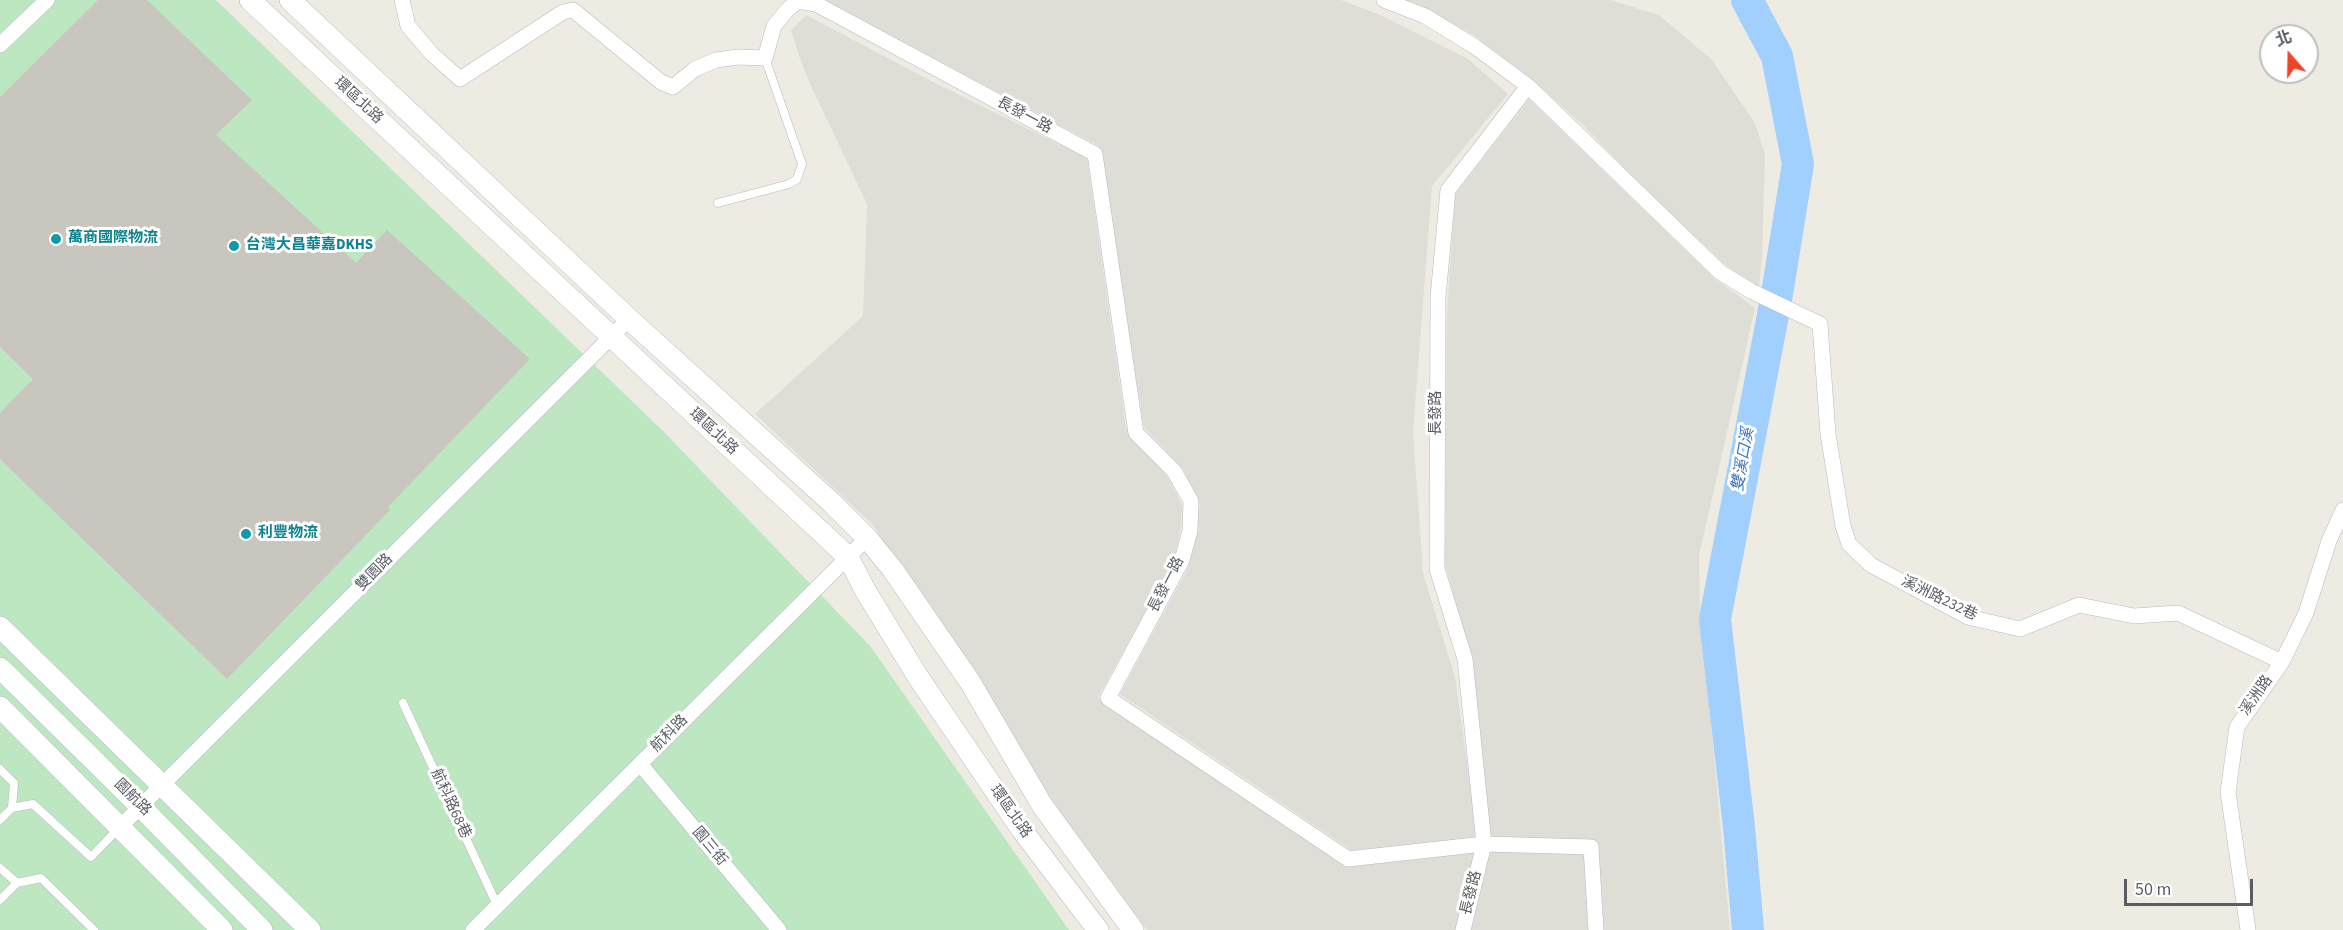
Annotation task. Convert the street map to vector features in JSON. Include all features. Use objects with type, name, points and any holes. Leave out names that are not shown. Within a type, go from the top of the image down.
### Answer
[{"type":"street","points":[[0,45],[47,0]]},
{"type":"street","name":"環區北路","points":[[250,0],[848,557],[865,590],[925,687],[1022,830],[1098,930]]},
{"type":"street","name":"環區北路","points":[[290,0],[629,320],[832,503],[867,538],[893,570],[970,682],[1042,805],[1133,930]]},
{"type":"street","points":[[402,0],[408,26],[432,54],[460,79],[563,12],[573,10],[661,82],[673,87],[695,69],[716,60],[738,57],[765,58],[774,26],[788,9],[798,2],[816,2]]},
{"type":"street","points":[[1384,0],[1425,16],[1474,46],[1528,86]]},
{"type":"street","name":"長發一路","points":[[816,2],[1095,154],[1136,433],[1174,471],[1191,501],[1190,531],[1182,560],[1107,698],[1348,860],[1484,844],[1591,847],[1596,930]]},
{"type":"street","name":"溪洲路232巷","points":[[1528,86],[1720,272],[1751,291],[1820,324],[1828,434],[1843,526],[1849,544],[1871,565],[1968,617],[2020,629],[2079,605],[2134,616],[2178,613],[2282,662]]},
{"type":"street","name":"長發路","points":[[1463,930],[1484,844],[1465,660],[1437,569],[1438,297],[1448,190],[1528,86]]},
{"type":"street","name":"雙園路","points":[[120,827],[629,320]]},
{"type":"street","name":"溪洲路","points":[[2248,930],[2228,792],[2236,727],[2282,662],[2306,613],[2343,510]]},
{"type":"street","name":"航科路","points":[[473,930],[867,538]]},
{"type":"street","points":[[0,627],[310,930]]},
{"type":"street","name":"園航路","points":[[0,669],[262,930]]},
{"type":"street","points":[[0,707],[222,930]]},
{"type":"street","name":"園三街","points":[[640,764],[779,930]]},
{"type":"lane","points":[[718,203],[789,184],[797,179],[802,164],[765,58]]},
{"type":"lane","name":"航科路68巷","points":[[403,703],[497,905]]},
{"type":"lane","points":[[0,769],[14,783],[12,808]]},
{"type":"lane","points":[[0,820],[12,808],[33,804],[91,857],[120,827]]},
{"type":"lane","points":[[0,868],[17,883]]},
{"type":"lane","points":[[0,900],[17,883],[41,878],[94,930]]},
{"type":"shaded area","points":[[824,0],[1341,0],[1378,14],[1468,59],[1508,94],[1432,186],[1413,432],[1423,573],[1455,677],[1478,841],[1351,850],[1120,694],[1188,568],[1200,506],[1184,470],[1144,427],[1099,146]]},
{"type":"shaded area","points":[[1402,0],[1610,0],[1659,15],[1712,60],[1755,123],[1765,155],[1759,288],[1729,268],[1645,190],[1585,127],[1527,75],[1472,34]]},
{"type":"shaded area","points":[[806,15],[933,82],[1087,158],[1126,428],[1169,479],[1182,505],[1181,526],[1174,560],[1098,697],[1348,863],[1480,850],[1460,930],[1147,930],[1046,794],[957,650],[872,524],[755,414],[863,316],[867,204],[800,59],[791,30]]},
{"type":"shaded area","points":[[1529,99],[1714,278],[1755,308],[1699,556],[1700,605],[1730,930],[1602,930],[1595,841],[1489,840],[1471,658],[1445,564],[1447,312],[1455,195]]},
{"type":"shaded area","points":[[1483,847],[1587,851],[1593,930],[1467,930]]},
{"type":"green space","points":[[0,0],[216,0],[663,431],[871,647],[1069,930],[0,930]]},
{"type":"building","points":[[98,0],[147,0],[252,100],[216,135],[356,263],[387,230],[530,359],[388,507],[390,510],[227,679],[0,459],[0,413],[33,379],[0,347],[0,97]]},
{"type":"waterway","name":"雙溪口溪","points":[[1747,0],[1777,56],[1798,164],[1777,294],[1715,619],[1739,827],[1748,930]]},
{"type":"place","name":"萬商國際物流","points":[[56,239]]},
{"type":"place","name":"台灣大昌華嘉DKHS","points":[[234,246]]},
{"type":"place","name":"利豐物流","points":[[246,534]]}]
